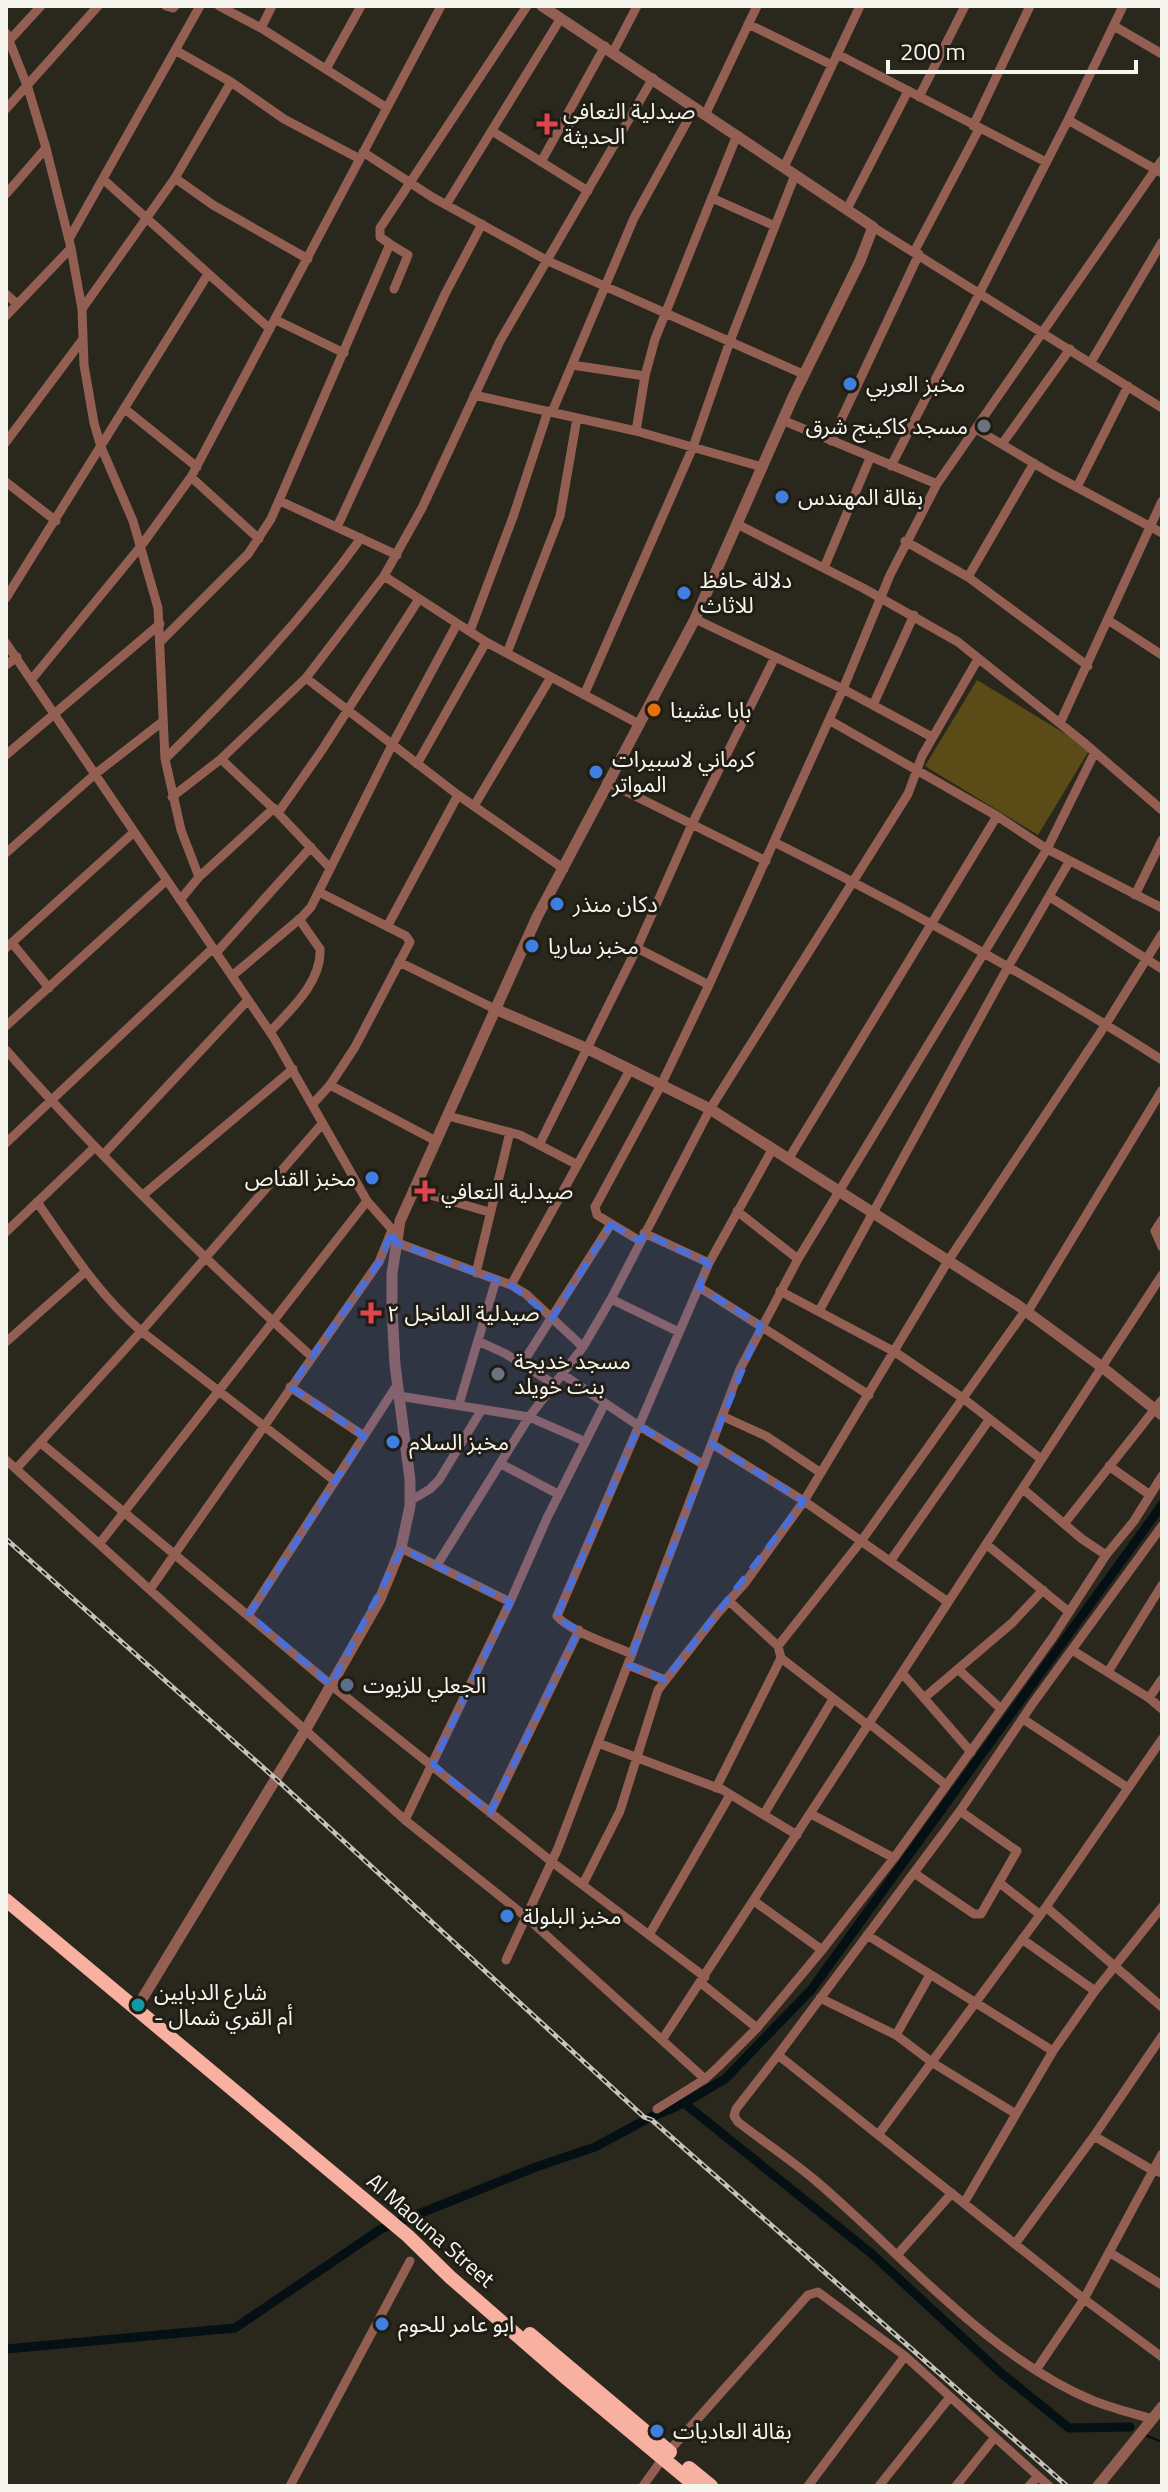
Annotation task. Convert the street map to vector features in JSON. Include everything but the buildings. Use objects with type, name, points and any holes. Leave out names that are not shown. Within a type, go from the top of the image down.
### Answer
[{"type":"highway","name":"Al Maouna Street","points":[[6,1900],[408,2236],[450,2277],[565,2377],[666,2454],[691,2484]]},
{"type":"highway","points":[[666,2454],[711,2486]]},
{"type":"street","points":[[41,6],[7,39],[28,88],[70,243],[82,309],[92,413],[101,447],[141,546],[160,624],[165,759],[172,797],[199,877]]},
{"type":"street","points":[[6,109],[28,88],[98,6]]},
{"type":"street","points":[[166,6],[175,6]]},
{"type":"street","points":[[6,316],[70,243],[200,6]]},
{"type":"street","points":[[219,6],[261,28],[387,108]]},
{"type":"street","points":[[261,28],[272,6]]},
{"type":"street","points":[[326,69],[361,6]]},
{"type":"street","points":[[32,679],[141,546],[191,477],[441,6]]},
{"type":"street","points":[[394,289],[408,255],[380,237],[379,231],[527,6]]},
{"type":"street","points":[[541,162],[637,6]]},
{"type":"street","points":[[470,631],[550,412],[634,218],[700,110],[757,6]]},
{"type":"street","points":[[784,167],[860,6]]},
{"type":"street","points":[[919,97],[965,6]]},
{"type":"street","points":[[831,441],[1030,6]]},
{"type":"street","points":[[891,466],[1123,6]]},
{"type":"street","points":[[546,7],[873,227],[1162,408]]},
{"type":"street","points":[[446,205],[561,18]]},
{"type":"street","points":[[748,24],[832,65]]},
{"type":"street","points":[[1114,26],[1159,52],[1162,41]]},
{"type":"street","points":[[175,50],[231,82],[284,119],[362,156],[548,261],[803,374]]},
{"type":"street","points":[[837,54],[1046,162]]},
{"type":"street","points":[[172,797],[221,759],[306,678],[384,576],[422,508],[500,341],[653,78]]},
{"type":"street","points":[[82,309],[175,178],[231,82]]},
{"type":"street","points":[[847,209],[908,91]]},
{"type":"street","points":[[709,1263],[611,1224],[594,1210],[661,1085],[709,985],[843,689],[905,541],[937,484],[1160,167],[1068,120]]},
{"type":"street","points":[[492,131],[588,191]]},
{"type":"street","points":[[636,431],[645,376],[665,312],[737,135]]},
{"type":"street","points":[[6,194],[46,148]]},
{"type":"street","points":[[584,695],[693,447],[730,341],[795,175]]},
{"type":"street","points":[[175,178],[213,205],[308,259]]},
{"type":"street","points":[[104,180],[270,329]]},
{"type":"street","points":[[712,198],[775,226]]},
{"type":"street","points":[[337,527],[445,294],[482,224]]},
{"type":"street","points":[[151,1588],[395,1236],[537,917],[695,619],[782,420],[864,252],[873,227]]},
{"type":"street","points":[[1091,362],[1162,242]]},
{"type":"street","points":[[161,641],[229,575],[259,539],[280,501],[390,244]]},
{"type":"street","points":[[6,598],[208,274]]},
{"type":"street","points":[[6,294],[17,304]]},
{"type":"street","points":[[276,320],[344,353]]},
{"type":"street","points":[[6,442],[83,339]]},
{"type":"street","points":[[1002,444],[1070,349]]},
{"type":"street","points":[[572,365],[645,376]]},
{"type":"street","points":[[1077,487],[1128,386]]},
{"type":"street","points":[[474,395],[636,431],[762,467]]},
{"type":"street","points":[[125,409],[197,467]]},
{"type":"street","points":[[507,653],[560,516],[577,418]]},
{"type":"street","points":[[782,420],[937,484]]},
{"type":"street","points":[[976,429],[1162,533]]},
{"type":"street","points":[[824,568],[870,458]]},
{"type":"street","points":[[968,577],[1034,463]]},
{"type":"street","points":[[191,477],[259,539]]},
{"type":"street","points":[[6,482],[56,521]]},
{"type":"street","points":[[280,501],[397,555]]},
{"type":"street","points":[[1060,723],[1162,501]]},
{"type":"street","points":[[737,524],[881,597],[958,642],[1162,810]]},
{"type":"street","points":[[165,759],[255,667],[330,580],[361,538]]},
{"type":"street","points":[[905,541],[968,577],[1088,666]]},
{"type":"street","points":[[384,576],[486,642],[639,724]]},
{"type":"street","points":[[180,900],[199,877],[276,811],[349,710],[419,599]]},
{"type":"street","points":[[873,705],[914,615]]},
{"type":"street","points":[[695,619],[843,689],[932,737]]},
{"type":"street","points":[[1108,620],[1162,655]]},
{"type":"street","points":[[6,755],[160,624]]},
{"type":"street","points":[[232,976],[299,919],[319,892],[329,867],[457,624]]},
{"type":"street","points":[[417,764],[486,642]]},
{"type":"street","points":[[6,643],[270,1032],[367,1201],[395,1236],[476,1273],[511,1285],[583,1347]]},
{"type":"street","points":[[6,665],[17,657]]},
{"type":"street","points":[[539,1145],[637,948],[692,824],[775,657]]},
{"type":"street","points":[[437,1565],[529,1417],[583,1347],[710,1109],[908,794],[932,737],[978,659]]},
{"type":"street","points":[[474,806],[551,677]]},
{"type":"street","points":[[306,678],[458,795],[564,869]]},
{"type":"street","points":[[829,720],[997,816],[1069,862],[1162,908]]},
{"type":"street","points":[[6,853],[94,775],[162,722]]},
{"type":"street","points":[[506,1960],[552,1862],[740,1369],[761,1325],[1047,849],[1095,752]]},
{"type":"street","points":[[221,759],[329,867]]},
{"type":"street","points":[[607,782],[766,861]]},
{"type":"street","points":[[388,925],[458,795]]},
{"type":"street","points":[[789,1158],[997,816]]},
{"type":"street","points":[[49,988],[9,946],[134,832]]},
{"type":"street","points":[[1135,895],[1162,840]]},
{"type":"street","points":[[774,842],[932,923],[1162,1060]]},
{"type":"street","points":[[6,1143],[215,951],[311,847]]},
{"type":"street","points":[[819,1311],[1069,862]]},
{"type":"street","points":[[6,1026],[167,880]]},
{"type":"street","points":[[312,1105],[330,1085],[355,1047],[409,946],[409,938],[388,925],[319,892]]},
{"type":"street","points":[[1050,897],[1162,969]]},
{"type":"street","points":[[270,1032],[300,998],[319,964],[320,949],[299,919]]},
{"type":"street","points":[[583,1884],[620,1811],[652,1705],[665,1680],[745,1583],[804,1501],[948,1261],[1106,1024],[1162,934]]},
{"type":"street","points":[[637,948],[709,985]]},
{"type":"street","points":[[399,962],[710,1109],[1026,1312],[1160,1408],[1064,1524]]},
{"type":"street","points":[[6,1232],[99,1151],[248,1000]]},
{"type":"street","points":[[6,1050],[52,1102],[205,1258],[312,1357]]},
{"type":"street","points":[[143,1195],[293,1069]]},
{"type":"street","points":[[511,1285],[630,1070]]},
{"type":"street","points":[[330,1085],[436,1141]]},
{"type":"street","points":[[778,1646],[862,1540],[1026,1312],[1162,1090]]},
{"type":"street","points":[[448,1116],[510,1132],[576,1164]]},
{"type":"street","points":[[16,1469],[322,1124]]},
{"type":"street","points":[[476,1273],[510,1132]]},
{"type":"street","points":[[632,1654],[579,1630],[557,1616],[709,1263],[773,1148]]},
{"type":"street","points":[[413,1190],[489,1212]]},
{"type":"street","points":[[100,1543],[367,1201]]},
{"type":"street","points":[[37,1202],[111,1304],[141,1331],[335,1481]]},
{"type":"street","points":[[737,1211],[798,1259]]},
{"type":"street","points":[[1162,1220],[1155,1231],[1162,1247]]},
{"type":"street","points":[[522,1364],[611,1224]]},
{"type":"street","points":[[136,2009],[306,1729],[380,1599],[401,1548],[410,1501],[409,1458],[398,1391],[392,1309],[395,1236]]},
{"type":"street","points":[[6,1342],[85,1272]]},
{"type":"street","points":[[662,2040],[1162,1275]]},
{"type":"street","points":[[459,1404],[496,1280]]},
{"type":"street","points":[[699,1287],[869,1395]]},
{"type":"street","points":[[780,1291],[895,1352],[964,1399],[1041,1459]]},
{"type":"street","points":[[611,1299],[679,1332]]},
{"type":"street","points":[[478,1341],[554,1384]]},
{"type":"street","points":[[562,1374],[704,1465]]},
{"type":"street","points":[[290,1387],[364,1436]]},
{"type":"street","points":[[398,1391],[529,1417],[584,1441]]},
{"type":"street","points":[[249,1614],[364,1436],[398,1391]]},
{"type":"street","points":[[405,1820],[510,1602],[558,1494],[605,1403]]},
{"type":"street","points":[[410,1501],[439,1480],[482,1409]]},
{"type":"street","points":[[722,1416],[766,1436],[821,1473]]},
{"type":"street","points":[[891,1560],[989,1420]]},
{"type":"street","points":[[41,1443],[331,1685],[552,1862],[649,1935],[757,2028]]},
{"type":"street","points":[[712,1444],[804,1501],[948,1602]]},
{"type":"street","points":[[6,1460],[405,1820],[525,1916],[705,2079]]},
{"type":"street","points":[[501,1464],[558,1494]]},
{"type":"street","points":[[1109,1466],[1150,1495]]},
{"type":"street","points":[[657,2109],[705,2079],[757,2028],[822,1950],[971,1752],[1106,1555],[1134,1521],[1162,1476]]},
{"type":"street","points":[[1023,1489],[1106,1555]]},
{"type":"street","points":[[1149,2423],[1093,2400],[1036,2370],[967,2317],[815,2180],[734,2116],[736,2109],[960,1811],[1162,1526]]},
{"type":"street","points":[[986,1544],[1069,1612]]},
{"type":"street","points":[[401,1548],[510,1602]]},
{"type":"street","points":[[1108,1672],[1162,1585]]},
{"type":"street","points":[[924,1698],[1012,1623],[1043,1590]]},
{"type":"street","points":[[729,1601],[778,1646],[781,1658],[946,1785]]},
{"type":"street","points":[[490,1813],[579,1630]]},
{"type":"street","points":[[1072,1650],[1162,1709]]},
{"type":"street","points":[[716,1788],[781,1658]]},
{"type":"street","points":[[628,1665],[665,1680]]},
{"type":"street","points":[[959,1670],[1001,1709]]},
{"type":"street","points":[[903,1674],[971,1752]]},
{"type":"street","points":[[1149,1698],[1162,1679]]},
{"type":"street","points":[[764,1814],[833,1699]]},
{"type":"street","points":[[1023,1719],[1128,1788]]},
{"type":"street","points":[[878,2135],[1043,1911],[1162,1739]]},
{"type":"street","points":[[598,1743],[716,1788],[797,1835]]},
{"type":"street","points":[[649,1935],[730,1795]]},
{"type":"street","points":[[914,1873],[977,1915],[981,1914],[1001,1884],[1017,1854],[1016,1849],[960,1811]]},
{"type":"street","points":[[811,1814],[894,1858]]},
{"type":"street","points":[[1001,1884],[1043,1911],[1162,2007]]},
{"type":"street","points":[[754,1901],[822,1950]]},
{"type":"street","points":[[964,2203],[1053,2051],[1095,1991],[1162,1907]]},
{"type":"street","points":[[867,1935],[1053,2051]]},
{"type":"street","points":[[1022,1939],[1095,1991]]},
{"type":"street","points":[[896,2035],[930,1975]]},
{"type":"street","points":[[820,1998],[896,2035],[933,2063],[1016,2114]]},
{"type":"street","points":[[1015,2244],[1162,2036]]},
{"type":"street","points":[[778,2055],[1084,2299],[1162,2357]]},
{"type":"street","points":[[1094,2136],[1157,2171]]},
{"type":"street","points":[[1036,2370],[1084,2299],[1157,2171],[1162,2154]]},
{"type":"street","points":[[897,2255],[952,2193]]},
{"type":"street","points":[[1109,2252],[1162,2285]]},
{"type":"street","points":[[290,2486],[410,2261]]},
{"type":"street","points":[[643,2486],[666,2454],[813,2292],[818,2292],[905,2356],[1049,2486]]},
{"type":"street","points":[[808,2486],[905,2356]]},
{"type":"street","points":[[879,2486],[950,2397]]},
{"type":"street","points":[[1098,2486],[1162,2407]]},
{"type":"street","points":[[956,2486],[995,2437]]},
{"type":"street","points":[[1029,2486],[1038,2476]]},
{"type":"highlighted area","points":[[611,1224],[640,1241],[644,1233],[709,1263],[699,1287],[761,1325],[712,1444],[804,1501],[665,1680],[628,1665],[704,1465],[639,1426],[556,1618],[579,1630],[490,1813],[433,1764],[510,1602],[402,1549],[331,1685],[249,1614],[364,1436],[290,1387],[379,1262],[392,1230],[395,1242],[511,1285],[552,1318]]},
{"type":"shaded area","points":[[977,680],[1090,749],[1038,835],[925,766]]},
{"type":"waterway","points":[[6,2349],[235,2328],[381,2229],[536,2167],[595,2147],[725,2079],[811,1990],[1162,1505]]},
{"type":"waterway","points":[[684,2103],[872,2254],[1000,2372],[1069,2428],[1130,2427]]},
{"type":"waterway","points":[[1145,2435],[1162,2442]]},
{"type":"railway","points":[[6,1539],[276,1779],[644,2117],[652,2120],[1067,2486]]},
{"type":"place","name":"صيدلية التعافي الحديثة","points":[[547,124]]},
{"type":"place","name":"مخبز العربي","points":[[850,384]]},
{"type":"place","name":"مسجد كاكينج شرق","points":[[984,426]]},
{"type":"place","name":"بقالة المهندس","points":[[782,497]]},
{"type":"place","name":"دلالة حافظ للاثاث","points":[[684,593]]},
{"type":"place","name":"بابا عشينا","points":[[654,710]]},
{"type":"place","name":"كرماني لاسبيرات المواتر","points":[[596,772]]},
{"type":"place","name":"دكان منذر","points":[[557,904]]},
{"type":"place","name":"مخبز ساريا","points":[[532,946]]},
{"type":"place","name":"مخبز القناص","points":[[372,1178]]},
{"type":"place","name":"صيدلية التعافي","points":[[425,1191]]},
{"type":"place","name":"صيدلية المانجل ٢","points":[[371,1313]]},
{"type":"place","name":"مسجد خديجة بنت خويلد","points":[[498,1374]]},
{"type":"place","name":"مخبز السلام","points":[[393,1442]]},
{"type":"place","name":"الجعلي للزيوت","points":[[347,1685]]},
{"type":"place","name":"مخبز البلولة","points":[[507,1916]]},
{"type":"place","name":"شارع الدبابين - أم القري شمال","points":[[138,2005]]},
{"type":"place","name":"ابو عامر للحوم","points":[[382,2324]]},
{"type":"place","name":"بقالة العاديات","points":[[657,2431]]}]
